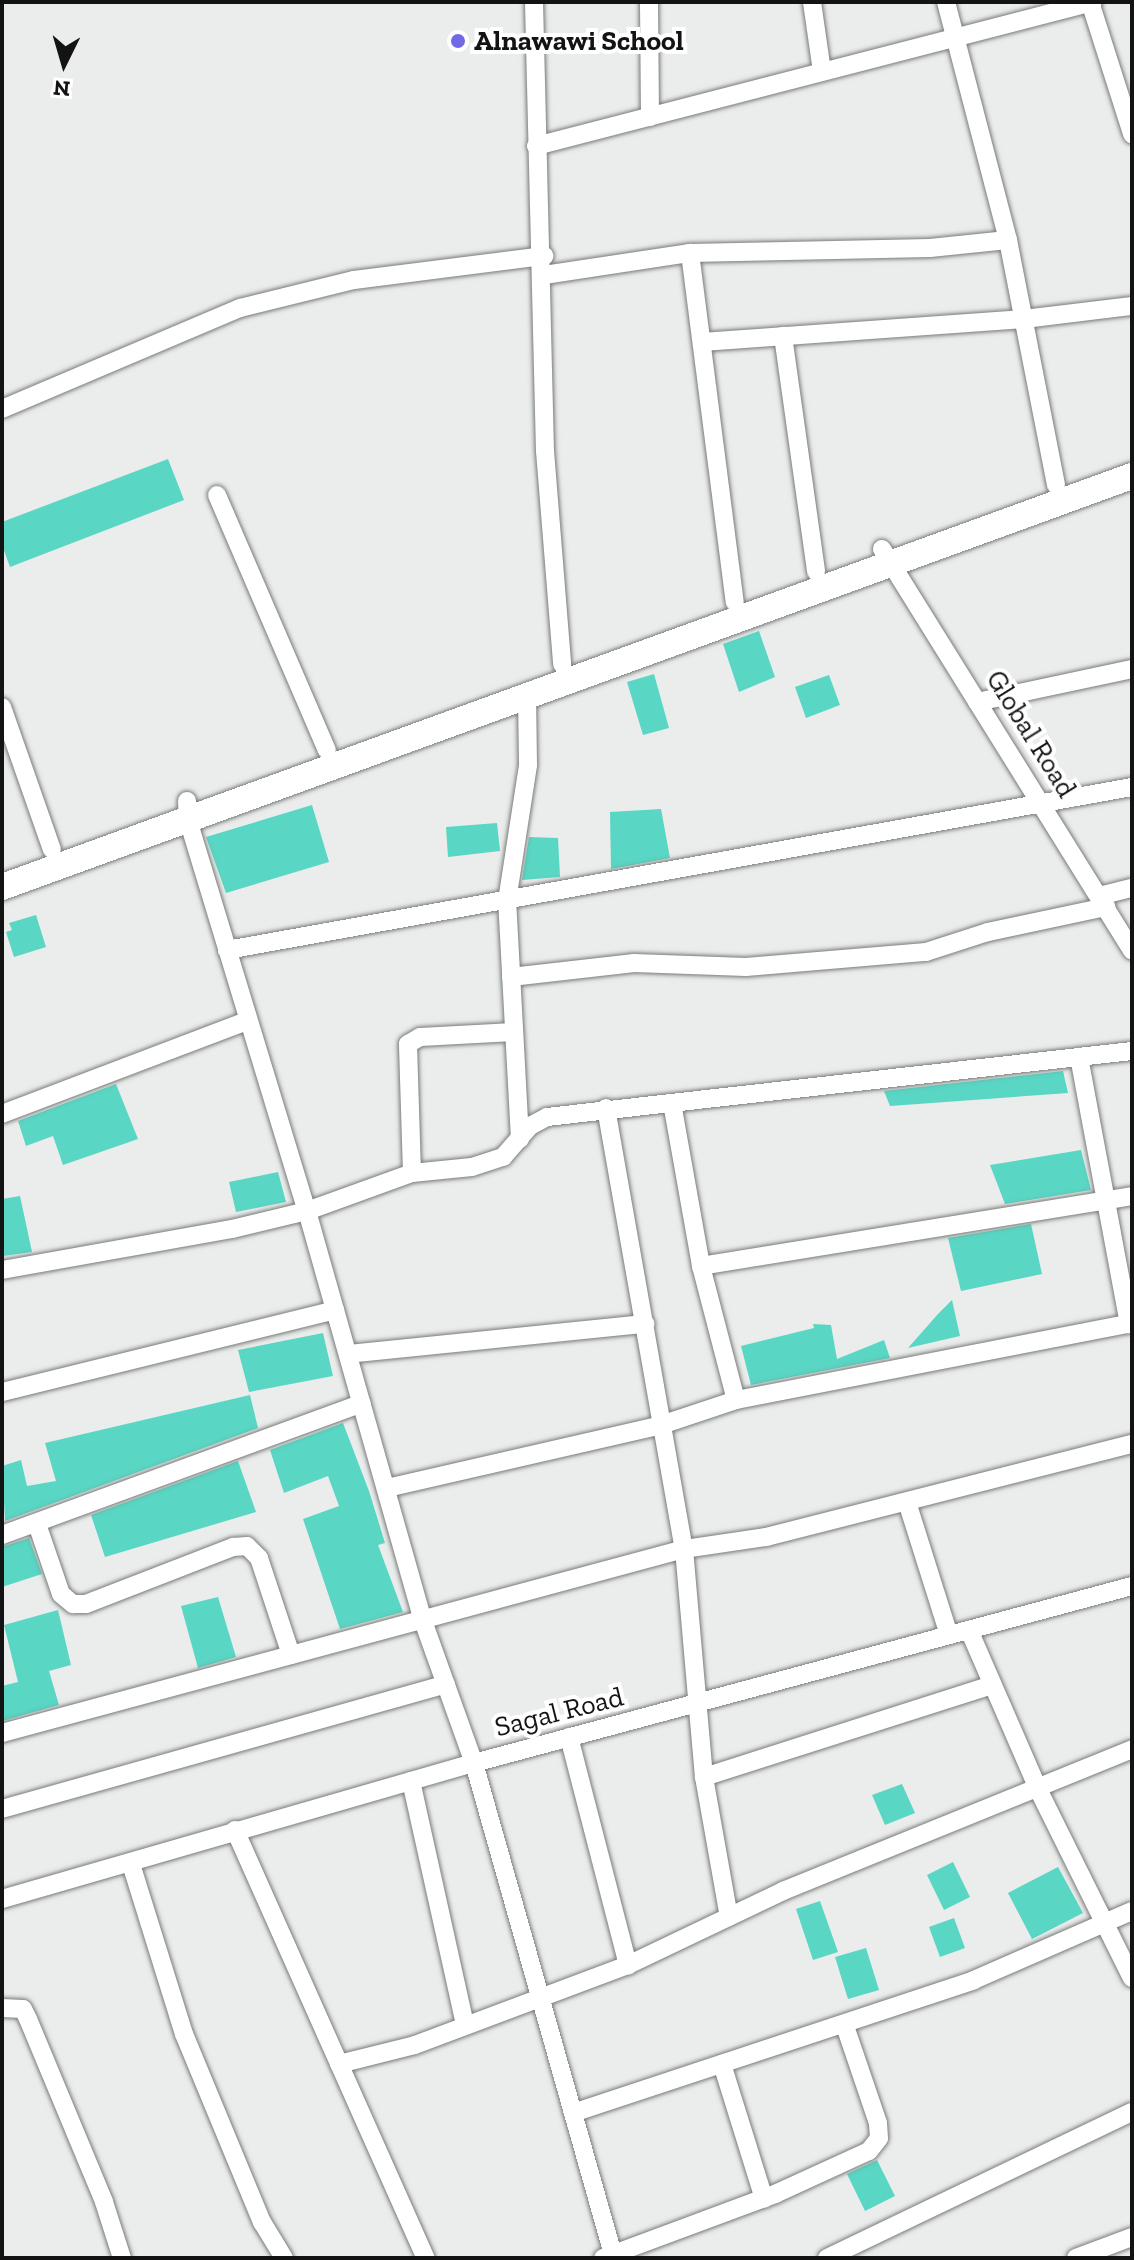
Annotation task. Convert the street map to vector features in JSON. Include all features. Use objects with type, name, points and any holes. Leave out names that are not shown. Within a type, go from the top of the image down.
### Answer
[{"type":"street","points":[[534,2],[536,146],[544,256],[545,451],[562,664]]},
{"type":"street","points":[[649,2],[650,117]]},
{"type":"street","points":[[812,2],[822,71]]},
{"type":"street","points":[[946,2],[1008,240],[1056,485]]},
{"type":"street","points":[[536,146],[1091,2],[1124,83],[1132,134]]},
{"type":"street","points":[[544,275],[690,253],[930,248],[1008,240]]},
{"type":"street","points":[[690,253],[735,602]]},
{"type":"street","points":[[2,409],[240,308],[354,280],[544,256]]},
{"type":"street","points":[[702,342],[1024,319],[1132,306]]},
{"type":"street","points":[[783,336],[816,572]]},
{"type":"street","points":[[2,868],[187,810],[527,696],[886,556],[1056,485],[1132,458]]},
{"type":"street","points":[[2,887],[327,750],[562,664],[816,572],[886,556],[1132,476]]},
{"type":"street","points":[[217,495],[327,750]]},
{"type":"street","name":"Global Road","points":[[886,556],[1132,950]]},
{"type":"street","points":[[977,702],[1132,669]]},
{"type":"street","points":[[520,1139],[507,901],[528,765],[527,696]]},
{"type":"street","points":[[2,707],[52,850]]},
{"type":"street","points":[[227,950],[507,901],[743,854],[1043,807],[1132,787]]},
{"type":"street","points":[[187,810],[247,1021],[307,1211],[422,1618],[474,1763],[573,2113],[609,2257],[764,2199],[854,2161],[879,2138],[845,2026]]},
{"type":"street","points":[[511,977],[634,963],[746,967],[926,952],[1102,902],[1132,888]]},
{"type":"street","points":[[2,1114],[247,1021]]},
{"type":"street","points":[[412,1173],[408,1044],[420,1037],[514,1032]]},
{"type":"street","points":[[2,1270],[307,1211],[412,1173],[503,1157],[530,1126],[547,1117],[1132,1051]]},
{"type":"street","points":[[387,1488],[661,1425],[736,1400],[1130,1324],[1079,1057]]},
{"type":"street","points":[[672,1103],[701,1266],[736,1400]]},
{"type":"street","points":[[606,1108],[684,1549],[704,1777],[729,1917]]},
{"type":"street","points":[[701,1266],[1132,1196]]},
{"type":"street","points":[[2,1392],[335,1310]]},
{"type":"street","points":[[348,1354],[645,1324]]},
{"type":"street","points":[[2,1535],[37,1524],[76,1504],[362,1403]]},
{"type":"street","points":[[2,1733],[684,1549],[766,1537],[1132,1444]]},
{"type":"street","points":[[907,1502],[949,1635]]},
{"type":"street","points":[[37,1524],[61,1594],[73,1604],[86,1604],[233,1547],[247,1546],[259,1558],[291,1655]]},
{"type":"street","name":"Sagal Road","points":[[2,1899],[474,1763],[698,1706],[1132,1586]]},
{"type":"street","points":[[969,1630],[1038,1789],[1132,1978]]},
{"type":"street","points":[[2,1809],[446,1684]]},
{"type":"street","points":[[704,1777],[992,1685]]},
{"type":"street","points":[[569,1737],[628,1965]]},
{"type":"street","points":[[339,2064],[415,2045],[628,1965],[729,1917],[1132,1749]]},
{"type":"street","points":[[411,1781],[465,2025]]},
{"type":"street","points":[[235,1830],[426,2258]]},
{"type":"street","points":[[131,1864],[184,2034],[262,2222],[284,2258]]},
{"type":"street","points":[[573,2113],[845,2026],[974,1980],[1132,1911]]},
{"type":"street","points":[[2,2008],[23,2009],[28,2019],[122,2258]]},
{"type":"street","points":[[722,2064],[764,2199]]},
{"type":"street","points":[[827,2258],[1132,2112]]},
{"type":"street","points":[[1076,2258],[1132,2237]]},
{"type":"building","points":[[168,459],[184,500],[10,567],[2,545],[2,522]]},
{"type":"building","points":[[759,631],[775,677],[739,692],[723,644]]},
{"type":"building","points":[[654,674],[669,728],[643,735],[627,682]]},
{"type":"building","points":[[829,675],[840,705],[806,718],[795,687]]},
{"type":"building","points":[[312,805],[329,862],[226,893],[206,837]]},
{"type":"building","points":[[661,809],[670,858],[611,869],[610,812]]},
{"type":"building","points":[[497,823],[500,851],[448,857],[446,827]]},
{"type":"building","points":[[529,837],[558,838],[560,877],[522,880]]},
{"type":"building","points":[[36,915],[46,947],[14,957],[6,932],[12,930],[9,923]]},
{"type":"building","points":[[1063,1071],[1068,1093],[890,1106],[884,1091]]},
{"type":"building","points":[[116,1084],[138,1139],[63,1165],[53,1136],[26,1146],[18,1121]]},
{"type":"building","points":[[1081,1150],[1091,1190],[1005,1204],[990,1165]]},
{"type":"building","points":[[278,1172],[286,1202],[236,1212],[229,1182]]},
{"type":"building","points":[[20,1196],[32,1252],[3,1256],[2,1199]]},
{"type":"building","points":[[1031,1224],[1042,1274],[961,1291],[948,1238]]},
{"type":"building","points":[[952,1300],[960,1336],[908,1348],[938,1314]]},
{"type":"building","points":[[813,1324],[831,1325],[837,1359],[884,1340],[890,1358],[751,1385],[741,1346],[814,1328]]},
{"type":"building","points":[[323,1333],[333,1376],[249,1392],[238,1350]]},
{"type":"building","points":[[250,1395],[258,1428],[5,1521],[2,1466],[21,1460],[27,1486],[56,1481],[45,1443]]},
{"type":"building","points":[[343,1423],[369,1491],[385,1543],[378,1545],[403,1612],[340,1629],[303,1519],[339,1506],[328,1476],[284,1493],[270,1450]]},
{"type":"building","points":[[238,1461],[256,1512],[105,1557],[91,1515]]},
{"type":"building","points":[[29,1538],[42,1574],[2,1587],[2,1547]]},
{"type":"building","points":[[218,1597],[236,1657],[198,1668],[181,1606]]},
{"type":"building","points":[[58,1610],[71,1665],[49,1671],[59,1705],[2,1721],[2,1686],[18,1682],[4,1625]]},
{"type":"building","points":[[902,1784],[915,1813],[885,1825],[872,1795]]},
{"type":"building","points":[[953,1862],[970,1897],[944,1910],[927,1875]]},
{"type":"building","points":[[1058,1867],[1083,1913],[1032,1939],[1008,1893]]},
{"type":"building","points":[[820,1901],[838,1952],[813,1960],[796,1909]]},
{"type":"building","points":[[954,1918],[965,1948],[940,1957],[929,1927]]},
{"type":"building","points":[[866,1948],[879,1990],[848,1999],[835,1957]]},
{"type":"building","points":[[877,2160],[895,2196],[865,2211],[847,2174]]},
{"type":"place","name":"Alnawawi School","points":[[458,41]]}]
